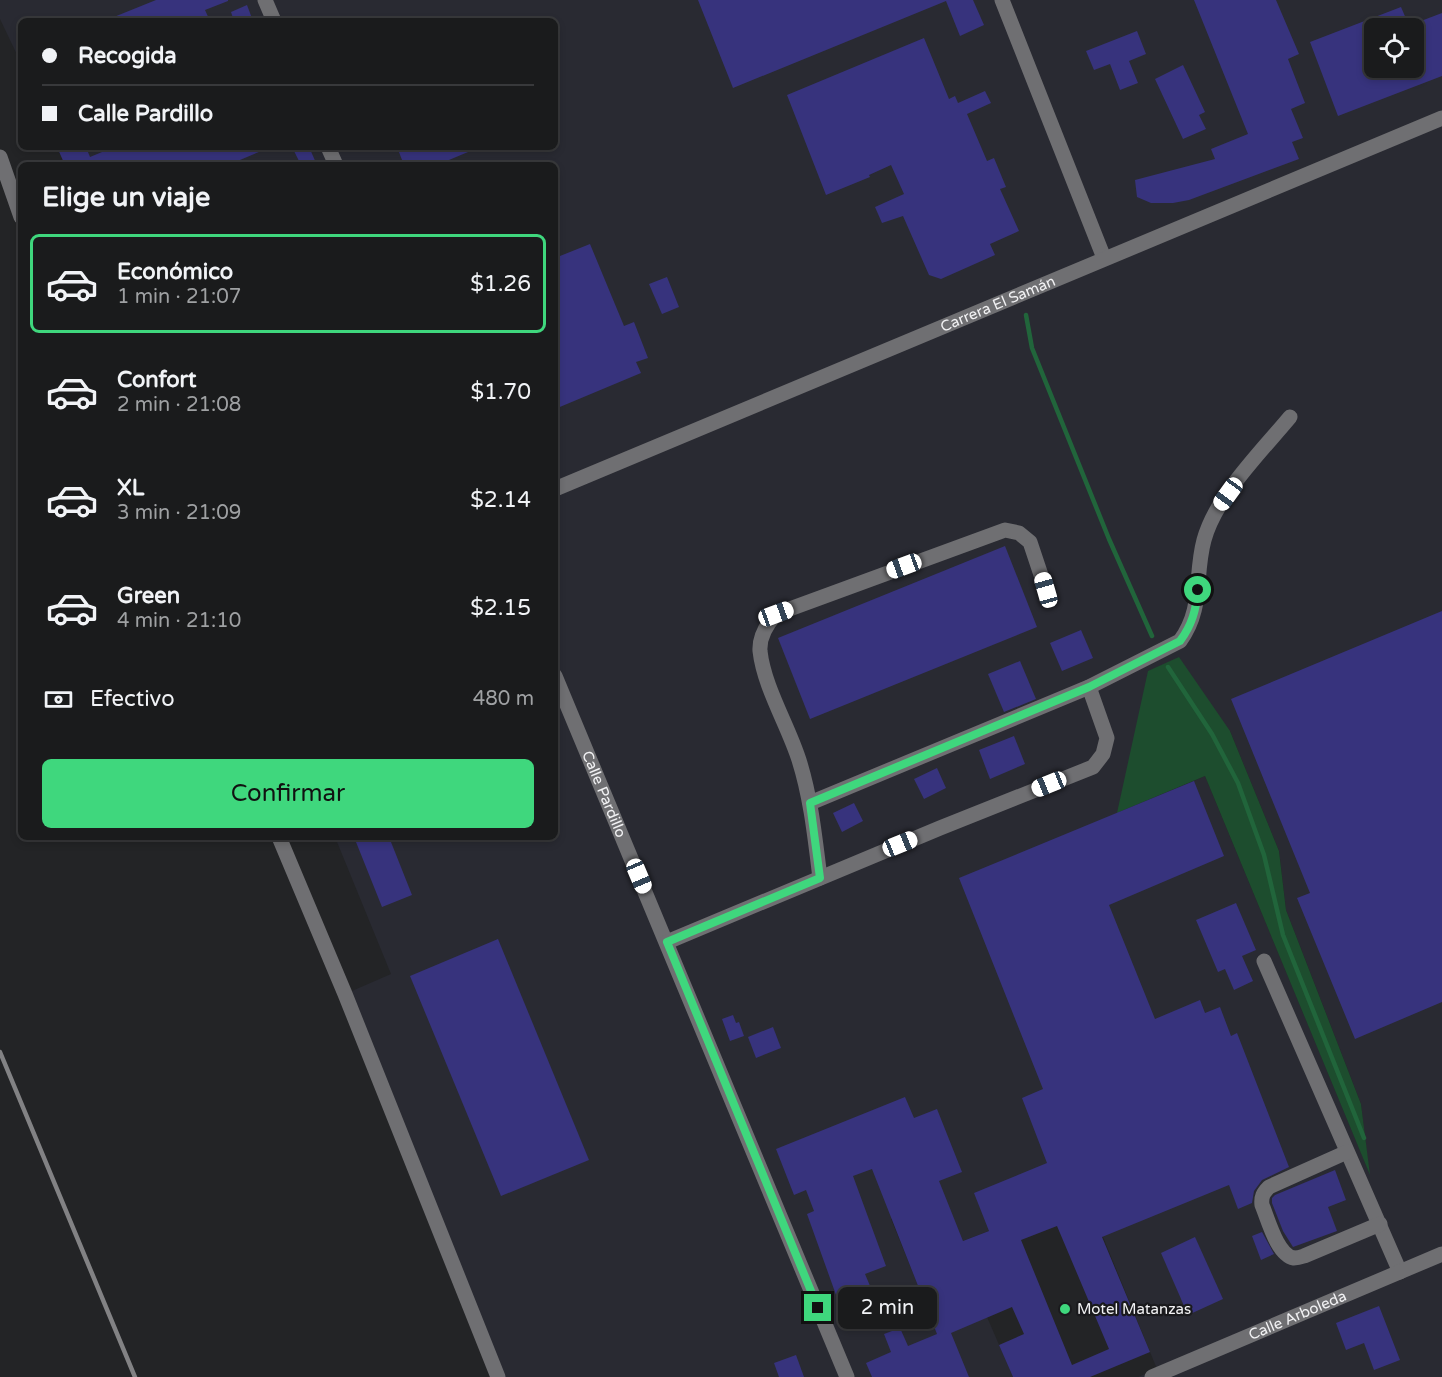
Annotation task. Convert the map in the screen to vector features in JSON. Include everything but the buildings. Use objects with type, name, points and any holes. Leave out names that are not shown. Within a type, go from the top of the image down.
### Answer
[{"type":"street","points":[[265,0],[273,18]]},
{"type":"street","points":[[1002,0],[1104,258]]},
{"type":"street","name":"Carrera El Samán","points":[[558,488],[1442,118]]},
{"type":"street","points":[[0,157],[18,208]]},
{"type":"street","points":[[810,803],[1089,687],[1180,641],[1188,630],[1196,610],[1204,540],[1217,509],[1290,417]]},
{"type":"street","points":[[820,878],[810,803],[799,759],[764,666],[760,648],[765,628],[776,614],[1005,530],[1019,533],[1030,543],[1046,590]]},
{"type":"street","name":"Calle Pardillo","points":[[558,683],[847,1377]]},
{"type":"street","points":[[667,942],[1093,767],[1103,754],[1107,738],[1089,687]]},
{"type":"street","points":[[280,840],[345,994],[498,1377]]},
{"type":"street","points":[[1264,961],[1400,1272]]},
{"type":"street","points":[[1347,1152],[1264,1191],[1262,1204],[1279,1248],[1294,1258],[1304,1256],[1380,1224]]},
{"type":"street","name":"Calle Arboleda","points":[[1152,1377],[1171,1373],[1442,1254]]},
{"type":"shaded area","points":[[0,0],[1442,0],[1442,1377],[1138,1377],[1157,1369],[1092,1210],[1037,1212],[963,1241],[944,1197],[891,1219],[939,1337],[987,1317],[1013,1377],[498,1377],[345,994],[391,974],[336,840],[558,840],[558,162],[64,162],[58,150],[558,150],[558,18],[18,18],[18,57],[0,19]],"holes":[[[1230,731],[1279,851],[1286,910],[1361,1104],[1369,1172],[1205,776],[1118,813]]]},
{"type":"green space","points":[[1179,657],[1230,731],[1279,851],[1286,910],[1361,1104],[1370,1175],[1205,776],[1117,813],[1148,671]]},
{"type":"waterway","points":[[1026,315],[1032,348],[1109,539],[1152,636]]},
{"type":"waterway","points":[[1168,667],[1212,734],[1238,783],[1264,855],[1283,935],[1364,1138]]},
{"type":"railway","points":[[0,1052],[135,1377]]},
{"type":"place","name":"Motel Matanzas","points":[[1065,1309]]},
{"type":"route","points":[[818,1308],[667,942],[820,878],[810,803],[1089,687],[1180,641],[1188,630],[1196,610],[1198,590]]}]
